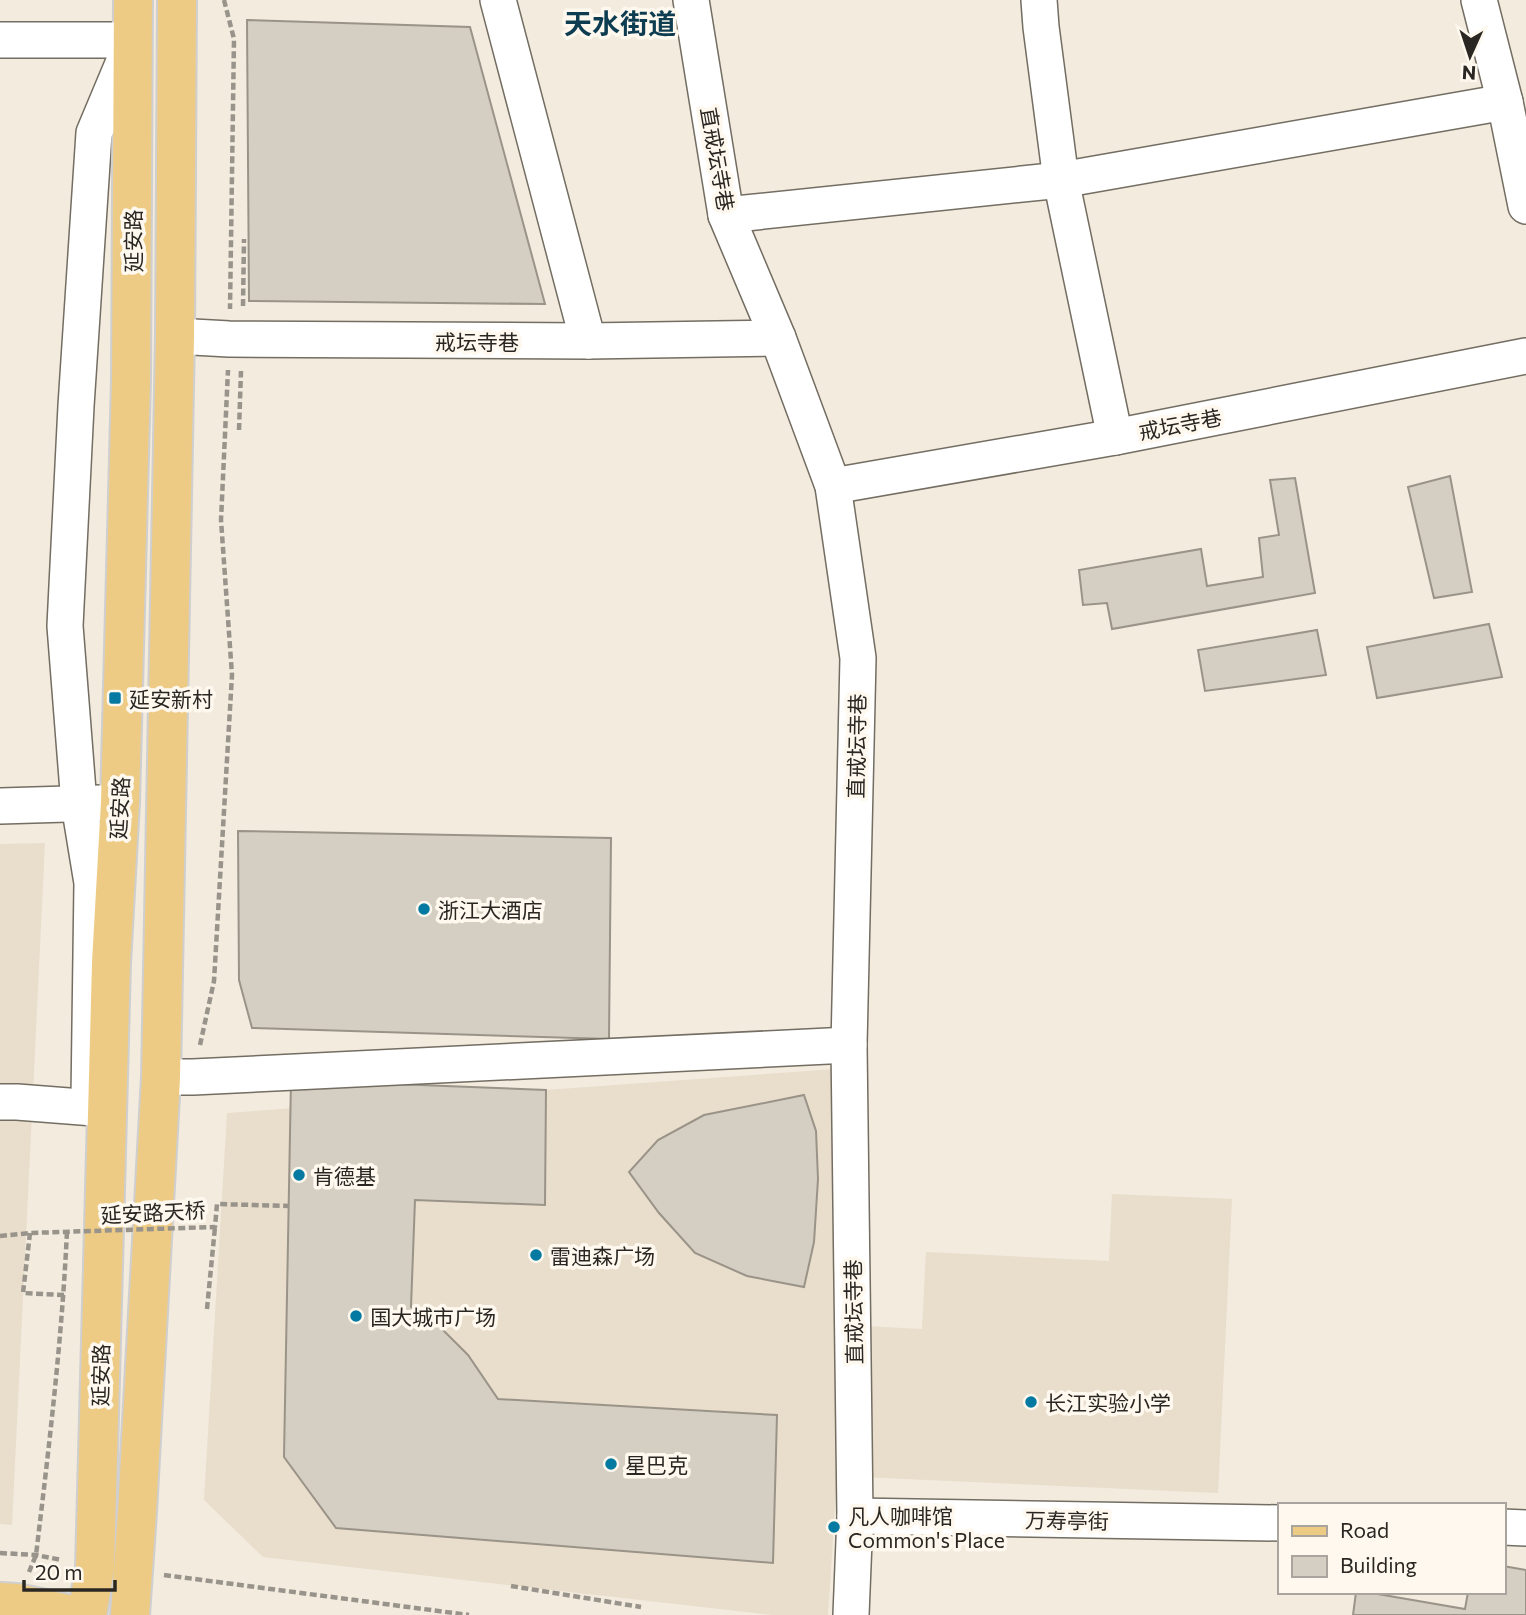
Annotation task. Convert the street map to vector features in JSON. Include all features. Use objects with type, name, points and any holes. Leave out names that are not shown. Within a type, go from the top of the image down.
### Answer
[{"type":"main road","name":"延安路","points":[[87,1615],[95,1568],[98,1109],[111,963],[120,802],[131,380],[133,0]]},
{"type":"main road","name":"延安路","points":[[130,1615],[177,1077],[177,0]]},
{"type":"main road","points":[[87,1615],[70,1562],[98,1109]]},
{"type":"main road","points":[[0,1602],[74,1615]]},
{"type":"street","points":[[498,0],[588,341]]},
{"type":"street","name":"直戒坛寺巷","points":[[691,0],[726,215],[778,338],[833,486],[859,658],[849,1045],[855,1516],[851,1615]]},
{"type":"street","points":[[1039,0],[1061,180],[1115,437]]},
{"type":"street","points":[[1479,0],[1505,102],[1526,206]]},
{"type":"street","points":[[0,40],[133,40],[94,133],[65,626],[79,804],[92,883],[98,1109],[0,1102]]},
{"type":"street","points":[[726,215],[1061,180],[1505,102]]},
{"type":"street","name":"戒坛寺巷","points":[[175,336],[236,353],[588,341],[778,338]]},
{"type":"street","name":"戒坛寺巷","points":[[833,486],[1115,437],[1526,356]]},
{"type":"street","points":[[0,806],[120,802]]},
{"type":"street","points":[[177,1077],[849,1045]]},
{"type":"street","name":"万寿亭街","points":[[855,1516],[1278,1523]]},
{"type":"street","points":[[1505,1527],[1526,1528]]},
{"type":"path","points":[[225,0],[234,39],[239,430]]},
{"type":"path","points":[[243,308],[244,239]]},
{"type":"path","points":[[177,1077],[214,981],[232,674],[221,520],[236,353]]},
{"type":"path","name":"延安路天桥","points":[[0,1236],[215,1227],[217,1204],[289,1206]]},
{"type":"path","points":[[185,1231],[186,1217]]},
{"type":"path","points":[[207,1308],[215,1227]]},
{"type":"path","points":[[30,1233],[23,1293],[64,1295]]},
{"type":"path","points":[[0,1553],[36,1555],[70,1562]]},
{"type":"path","points":[[134,1572],[469,1615]]},
{"type":"path","points":[[511,1586],[641,1607]]},
{"type":"shaded area","points":[[45,843],[12,1525],[0,1524],[0,844]]},
{"type":"shaded area","points":[[849,1068],[844,1325],[922,1329],[926,1252],[1109,1261],[1112,1194],[1232,1199],[1218,1493],[837,1476],[828,1615],[772,1615],[263,1557],[204,1500],[227,1113]]},
{"type":"building","points":[[247,20],[470,27],[545,304],[249,301]]},
{"type":"building","points":[[1450,476],[1472,592],[1434,598],[1408,487]]},
{"type":"building","points":[[1295,478],[1315,593],[1112,629],[1107,603],[1083,605],[1079,570],[1201,549],[1207,586],[1263,577],[1259,538],[1279,535],[1270,480]]},
{"type":"building","points":[[1489,624],[1502,677],[1377,698],[1367,647]]},
{"type":"building","points":[[1317,630],[1326,675],[1205,691],[1198,650]]},
{"type":"building","name":"浙江大酒店","points":[[238,831],[611,838],[609,1039],[252,1028],[239,980]]},
{"type":"building","name":"国大城市广场","points":[[291,1080],[546,1090],[545,1205],[415,1200],[411,1307],[439,1326],[468,1355],[498,1399],[777,1415],[773,1563],[336,1528],[284,1457]]},
{"type":"building","points":[[804,1095],[816,1131],[818,1179],[814,1242],[804,1287],[747,1276],[695,1253],[659,1213],[629,1172],[658,1140],[704,1115]]},
{"type":"building","points":[[1505,1566],[1526,1570],[1526,1615],[1353,1615],[1356,1594],[1378,1594],[1465,1609],[1468,1594],[1505,1594]]},
{"type":"place","name":"延安新村","points":[[115,698]]},
{"type":"place","name":"浙江大酒店","points":[[424,909]]},
{"type":"place","name":"肯德基","points":[[299,1175]]},
{"type":"place","name":"雷迪森广场","points":[[536,1255]]},
{"type":"place","name":"国大城市广场","points":[[356,1316]]},
{"type":"place","name":"长江实验小学","points":[[1031,1402]]},
{"type":"place","name":"星巴克","points":[[611,1464]]},
{"type":"place","name":"凡人咖啡馆 Common's Place","points":[[834,1527]]},
{"type":"district","name":"天水街道","points":[[620,23]]}]
